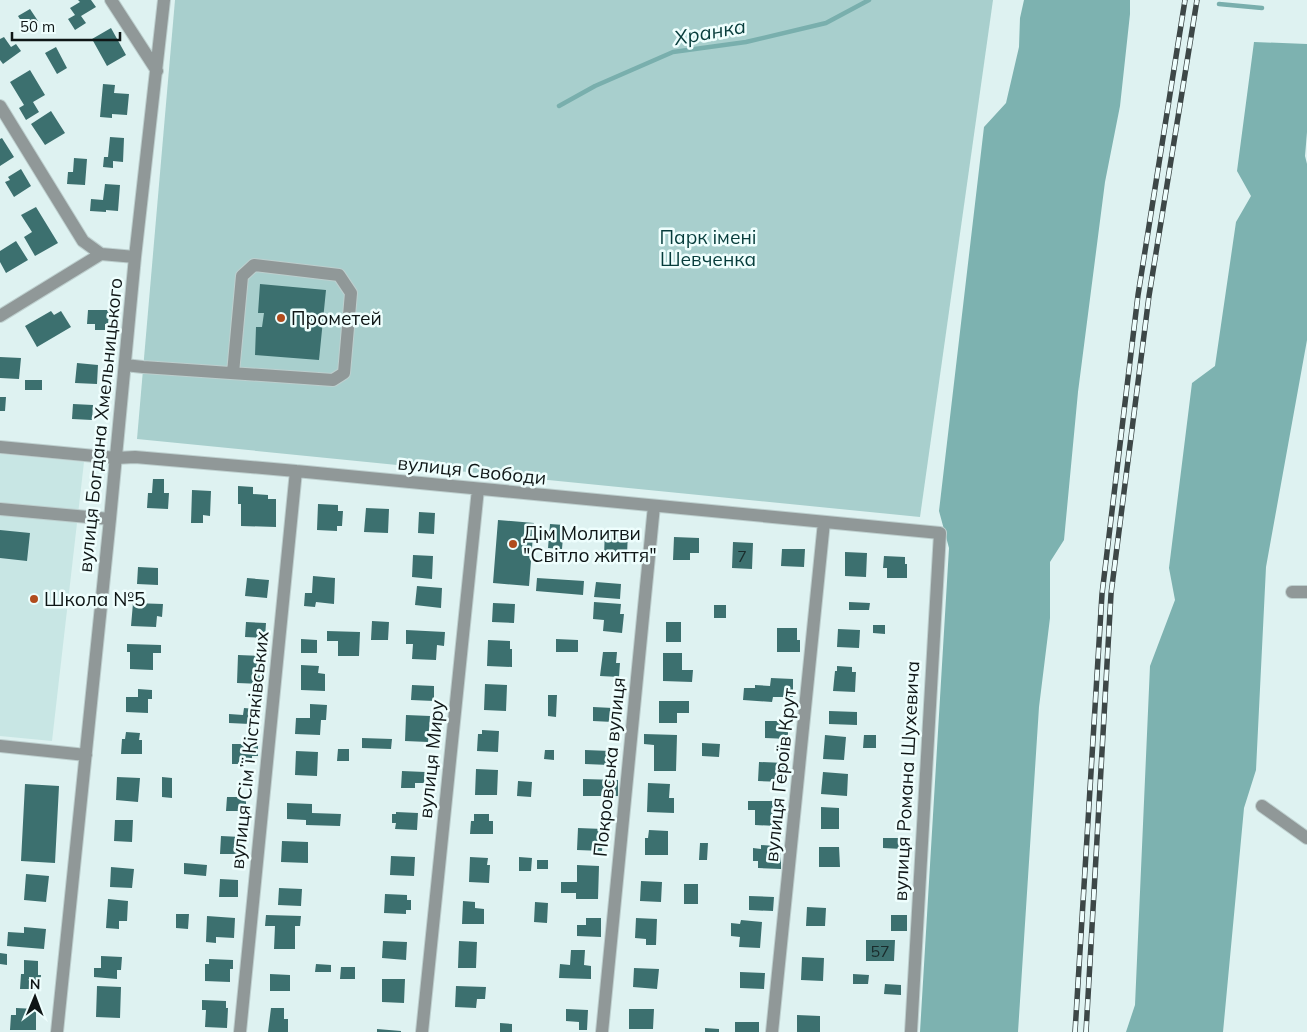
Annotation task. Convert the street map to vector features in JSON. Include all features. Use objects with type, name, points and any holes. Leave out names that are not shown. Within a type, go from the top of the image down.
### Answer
[{"type":"street","points":[[111,0],[157,71]]},
{"type":"street","name":"вулиця Богдана Хмельницького","points":[[57,1032],[135,257],[164,0]]},
{"type":"street","points":[[0,106],[84,241],[101,254],[135,257]]},
{"type":"street","points":[[0,316],[101,254]]},
{"type":"street","points":[[125,365],[233,373],[333,380],[344,373],[351,293],[339,275],[254,265],[242,276],[233,373]]},
{"type":"street","name":"вулиця Свободи","points":[[0,446],[116,458],[135,457],[296,471],[940,533]]},
{"type":"street","name":"вулиця Сімʼї Кістяківських","points":[[240,1032],[296,471]]},
{"type":"street","name":"вулиця Миру","points":[[422,1032],[478,490]]},
{"type":"street","name":"Покровська вулиця","points":[[602,1032],[654,506]]},
{"type":"street","points":[[0,509],[110,519]]},
{"type":"street","name":"вулиця Героїв Крут","points":[[772,1032],[824,522]]},
{"type":"street","name":"вулиця Романа Шухевича","points":[[911,1032],[940,533]]},
{"type":"street","points":[[1292,592],[1307,592]]},
{"type":"street","points":[[0,746],[86,755]]},
{"type":"street","points":[[1262,806],[1307,838]]},
{"type":"shaded area","points":[[1024,0],[1130,0],[1130,14],[1120,106],[1105,182],[1078,392],[1064,540],[1050,562],[1050,618],[1039,707],[1018,1032],[920,1032],[949,548],[939,511],[984,127],[1006,103],[1019,47],[1020,18]]},
{"type":"shaded area","points":[[1254,42],[1307,44],[1307,132],[1305,156],[1307,164],[1307,340],[1266,567],[1256,770],[1244,808],[1223,1032],[1126,1032],[1135,1005],[1150,666],[1175,600],[1169,568],[1192,383],[1215,366],[1236,222],[1251,196],[1237,171]]},
{"type":"shaded area","name":"Школа №5","points":[[0,454],[84,462],[52,741],[0,736]]},
{"type":"green space","name":"Парк імені Шевченка","points":[[175,0],[993,0],[920,517],[137,439]]},
{"type":"building","points":[[78,0],[91,0],[96,7],[81,16],[86,23],[75,30],[68,19],[75,15],[70,8],[80,2]]},
{"type":"building","points":[[30,9],[38,21],[31,25],[29,21],[23,24],[18,16]]},
{"type":"building","points":[[111,28],[126,55],[107,66],[92,39]]},
{"type":"building","points":[[4,37],[11,47],[16,44],[21,51],[3,64],[0,60],[0,39]]},
{"type":"building","points":[[56,47],[67,68],[57,74],[45,53]]},
{"type":"building","points":[[30,70],[45,95],[33,102],[39,112],[26,120],[19,108],[24,105],[10,82]]},
{"type":"building","points":[[103,84],[115,85],[114,93],[129,94],[127,115],[112,114],[112,118],[100,117]]},
{"type":"building","points":[[51,111],[65,133],[45,145],[31,124]]},
{"type":"building","points":[[110,137],[124,138],[123,162],[113,161],[113,168],[103,167],[104,157],[108,157]]},
{"type":"building","points":[[2,138],[14,157],[0,166],[0,139]]},
{"type":"building","points":[[74,158],[87,159],[85,185],[67,184],[68,172],[73,172]]},
{"type":"building","points":[[21,169],[31,186],[14,197],[5,182],[10,180],[8,177]]},
{"type":"building","points":[[105,184],[120,185],[118,211],[90,211],[91,199],[103,200]]},
{"type":"building","points":[[36,207],[58,243],[35,256],[24,237],[32,232],[21,215]]},
{"type":"building","points":[[16,241],[28,260],[6,273],[0,262],[0,251]]},
{"type":"building","points":[[260,284],[326,290],[319,360],[255,355],[256,327],[262,327],[264,313],[258,313]]},
{"type":"building","points":[[88,310],[109,310],[108,324],[105,324],[105,330],[95,330],[95,324],[87,324]]},
{"type":"building","points":[[51,311],[54,315],[61,311],[71,327],[37,347],[25,326]]},
{"type":"building","points":[[0,357],[21,358],[19,379],[0,378]]},
{"type":"building","points":[[77,363],[98,365],[97,384],[75,383]]},
{"type":"building","points":[[25,380],[42,380],[42,390],[25,390]]},
{"type":"building","points":[[0,397],[6,397],[5,411],[0,411]]},
{"type":"building","points":[[73,404],[93,405],[92,420],[72,419]]},
{"type":"building","points":[[153,479],[164,479],[164,493],[169,493],[168,509],[147,508],[148,493],[152,493]]},
{"type":"building","points":[[238,486],[253,487],[253,494],[268,495],[268,499],[276,499],[276,527],[241,526],[241,504],[238,504]]},
{"type":"building","points":[[192,490],[211,491],[210,516],[203,515],[203,523],[191,523]]},
{"type":"building","points":[[318,504],[338,505],[338,511],[343,511],[342,526],[337,526],[337,531],[317,530]]},
{"type":"building","points":[[366,508],[389,509],[388,533],[364,532]]},
{"type":"building","points":[[419,512],[435,513],[434,534],[418,533]]},
{"type":"building","points":[[498,520],[534,523],[529,586],[493,583]]},
{"type":"building","points":[[550,524],[564,525],[562,549],[548,548]]},
{"type":"building","points":[[605,529],[628,530],[627,556],[604,556]]},
{"type":"building","points":[[0,530],[30,533],[27,561],[0,558]]},
{"type":"building","points":[[674,537],[699,538],[699,553],[690,553],[690,560],[673,560]]},
{"type":"building","points":[[733,542],[753,543],[752,569],[732,568]]},
{"type":"building","points":[[782,549],[805,549],[804,567],[781,566]]},
{"type":"building","points":[[845,552],[867,553],[866,577],[845,576]]},
{"type":"building","points":[[413,555],[433,556],[432,579],[412,577]]},
{"type":"building","points":[[884,556],[905,557],[907,578],[887,578],[887,568],[883,568]]},
{"type":"building","points":[[138,567],[158,568],[158,585],[137,584]]},
{"type":"building","points":[[313,576],[335,578],[334,604],[316,602],[315,607],[304,606],[305,593],[312,593]]},
{"type":"building","points":[[247,578],[269,580],[267,598],[245,596]]},
{"type":"building","points":[[537,578],[584,581],[583,595],[536,591]]},
{"type":"building","points":[[596,582],[621,584],[620,599],[594,597]]},
{"type":"building","points":[[417,586],[442,588],[441,608],[415,605]]},
{"type":"building","points":[[594,602],[621,604],[620,614],[624,614],[622,633],[603,631],[604,620],[593,619]]},
{"type":"building","points":[[849,602],[870,603],[869,610],[849,610]]},
{"type":"building","points":[[133,603],[163,604],[162,617],[157,616],[156,627],[131,626]]},
{"type":"building","points":[[493,603],[515,604],[514,623],[492,622]]},
{"type":"building","points":[[714,605],[726,605],[726,618],[714,618]]},
{"type":"building","points":[[372,621],[389,622],[388,640],[371,640]]},
{"type":"building","points":[[246,622],[266,623],[265,638],[245,637]]},
{"type":"building","points":[[666,622],[681,622],[681,642],[666,642]]},
{"type":"building","points":[[873,625],[885,625],[885,634],[873,633]]},
{"type":"building","points":[[777,628],[797,628],[800,652],[777,652]]},
{"type":"building","points":[[838,629],[860,630],[859,648],[837,647]]},
{"type":"building","points":[[406,630],[445,632],[444,646],[437,645],[436,660],[412,659],[413,644],[406,644]]},
{"type":"building","points":[[327,631],[360,632],[359,656],[338,656],[338,641],[327,641]]},
{"type":"building","points":[[301,639],[317,640],[317,653],[301,653]]},
{"type":"building","points":[[556,639],[578,640],[578,652],[556,652]]},
{"type":"building","points":[[488,640],[510,641],[512,667],[487,666]]},
{"type":"building","points":[[127,644],[161,645],[161,653],[153,653],[153,670],[130,669],[130,652],[127,652]]},
{"type":"building","points":[[603,652],[617,652],[616,663],[620,663],[619,677],[600,676]]},
{"type":"building","points":[[663,653],[682,653],[682,670],[693,670],[692,682],[663,681]]},
{"type":"building","points":[[238,655],[260,656],[260,684],[237,683]]},
{"type":"building","points":[[301,665],[319,666],[318,673],[325,674],[325,691],[301,690]]},
{"type":"building","points":[[837,666],[852,667],[852,672],[856,672],[855,692],[833,691]]},
{"type":"building","points":[[771,678],[793,679],[793,697],[773,697],[772,702],[743,700],[744,688],[755,688],[755,685],[770,686]]},
{"type":"building","points":[[485,684],[507,685],[506,711],[484,710]]},
{"type":"building","points":[[412,685],[434,686],[434,701],[411,700]]},
{"type":"building","points":[[138,689],[152,690],[152,699],[148,699],[148,713],[126,712],[126,697],[138,697]]},
{"type":"building","points":[[548,695],[557,695],[556,717],[548,716]]},
{"type":"building","points":[[659,701],[689,701],[689,713],[677,713],[677,723],[659,723]]},
{"type":"building","points":[[310,704],[327,705],[326,720],[321,720],[320,735],[295,734],[296,718],[310,718]]},
{"type":"building","points":[[593,707],[613,708],[613,722],[593,721]]},
{"type":"building","points":[[244,708],[257,709],[257,719],[250,719],[250,724],[229,723],[229,714],[243,715]]},
{"type":"building","points":[[829,711],[857,712],[857,725],[829,724]]},
{"type":"building","points":[[406,715],[430,716],[428,742],[405,741]]},
{"type":"building","points":[[765,721],[788,721],[788,739],[765,738]]},
{"type":"building","points":[[482,730],[499,731],[498,752],[477,751],[478,734],[482,734]]},
{"type":"building","points":[[126,732],[140,733],[139,740],[142,740],[142,754],[121,754],[122,739],[125,739]]},
{"type":"building","points":[[644,734],[677,735],[676,771],[654,771],[654,745],[644,744]]},
{"type":"building","points":[[825,735],[846,737],[844,760],[823,759]]},
{"type":"building","points":[[864,735],[876,735],[876,748],[863,748]]},
{"type":"building","points":[[362,738],[392,739],[391,749],[362,748]]},
{"type":"building","points":[[702,743],[720,744],[719,757],[702,756]]},
{"type":"building","points":[[232,744],[258,744],[258,756],[252,756],[252,764],[232,764]]},
{"type":"building","points":[[338,749],[349,749],[349,761],[337,761]]},
{"type":"building","points":[[545,750],[554,750],[554,760],[544,759]]},
{"type":"building","points":[[585,750],[610,751],[609,765],[585,764]]},
{"type":"building","points":[[296,751],[318,752],[317,776],[295,775]]},
{"type":"building","points":[[759,762],[785,763],[785,782],[758,781]]},
{"type":"building","points":[[476,769],[498,770],[497,795],[475,795]]},
{"type":"building","points":[[402,771],[425,772],[424,783],[415,783],[415,788],[401,788]]},
{"type":"building","points":[[823,772],[848,774],[847,796],[821,794]]},
{"type":"building","points":[[117,777],[140,778],[138,802],[116,800]]},
{"type":"building","points":[[162,777],[172,778],[172,798],[162,797]]},
{"type":"building","points":[[583,779],[618,780],[618,796],[583,796]]},
{"type":"building","points":[[518,781],[532,782],[531,797],[517,796]]},
{"type":"building","points":[[648,783],[670,784],[669,798],[674,798],[674,813],[647,812]]},
{"type":"building","points":[[25,784],[59,786],[55,863],[21,861]]},
{"type":"building","points":[[227,797],[246,797],[246,811],[226,811]]},
{"type":"building","points":[[748,801],[774,801],[774,807],[778,807],[777,826],[755,825],[755,810],[748,810]]},
{"type":"building","points":[[287,803],[312,804],[312,813],[341,814],[340,826],[306,825],[306,820],[287,819]]},
{"type":"building","points":[[821,807],[839,808],[839,829],[821,829]]},
{"type":"building","points":[[396,812],[418,813],[417,830],[395,829],[396,823],[392,823],[392,814],[396,814]]},
{"type":"building","points":[[474,814],[489,814],[489,821],[493,821],[493,834],[470,834],[471,821],[474,821]]},
{"type":"building","points":[[115,820],[133,820],[132,842],[114,841]]},
{"type":"building","points":[[578,828],[603,829],[602,851],[577,850]]},
{"type":"building","points":[[649,830],[668,831],[668,855],[645,855],[645,838],[648,838]]},
{"type":"building","points":[[221,836],[241,837],[241,854],[220,854]]},
{"type":"building","points":[[883,838],[902,838],[902,849],[883,848]]},
{"type":"building","points":[[282,841],[308,842],[308,863],[281,862]]},
{"type":"building","points":[[700,843],[708,843],[707,860],[699,860]]},
{"type":"building","points":[[761,845],[775,846],[775,853],[781,853],[781,869],[758,868],[758,861],[753,861],[753,848],[761,849]]},
{"type":"building","points":[[819,847],[839,847],[840,867],[819,867]]},
{"type":"building","points":[[391,856],[415,857],[414,876],[390,875]]},
{"type":"building","points":[[470,857],[488,858],[487,865],[490,865],[489,883],[469,882]]},
{"type":"building","points":[[519,857],[532,858],[531,871],[519,871]]},
{"type":"building","points":[[537,860],[548,860],[548,869],[537,869]]},
{"type":"building","points":[[184,863],[207,865],[206,876],[184,874]]},
{"type":"building","points":[[577,865],[599,866],[598,899],[576,899],[576,893],[561,893],[561,882],[577,882]]},
{"type":"building","points":[[111,867],[134,869],[132,888],[110,887]]},
{"type":"building","points":[[26,874],[49,876],[46,902],[24,900]]},
{"type":"building","points":[[220,879],[238,880],[238,897],[219,897]]},
{"type":"building","points":[[641,881],[662,882],[661,902],[640,901]]},
{"type":"building","points":[[684,884],[698,884],[698,904],[684,904]]},
{"type":"building","points":[[279,888],[302,889],[301,906],[278,905]]},
{"type":"building","points":[[385,894],[407,895],[407,900],[411,900],[411,910],[406,910],[406,914],[384,913]]},
{"type":"building","points":[[749,896],[774,897],[773,911],[749,910]]},
{"type":"building","points":[[108,899],[128,901],[127,921],[119,921],[119,929],[106,928]]},
{"type":"building","points":[[463,901],[475,902],[475,908],[484,909],[484,924],[462,924]]},
{"type":"building","points":[[535,902],[548,903],[547,923],[534,922]]},
{"type":"building","points":[[807,907],[826,908],[825,926],[806,926]]},
{"type":"building","points":[[176,914],[189,914],[188,929],[176,928]]},
{"type":"building","points":[[266,915],[301,916],[300,926],[295,926],[295,949],[274,949],[275,926],[265,926]]},
{"type":"building","points":[[891,915],[907,915],[907,931],[891,931]]},
{"type":"building","points":[[207,916],[235,918],[234,938],[216,937],[216,943],[206,942]]},
{"type":"building","points":[[586,918],[601,918],[601,937],[577,936],[577,925],[586,925]]},
{"type":"building","points":[[636,918],[657,919],[656,945],[646,945],[646,939],[635,938]]},
{"type":"building","points":[[741,920],[762,922],[760,948],[739,947],[740,937],[731,936],[731,923],[740,924]]},
{"type":"building","points":[[24,927],[46,929],[44,949],[7,946],[8,932],[24,933]]},
{"type":"building","points":[[866,940],[895,940],[894,961],[866,961]]},
{"type":"building","points":[[383,941],[407,942],[406,960],[382,958]]},
{"type":"building","points":[[459,941],[477,942],[476,968],[458,968]]},
{"type":"building","points":[[571,950],[585,950],[584,965],[591,966],[591,979],[559,978],[560,964],[570,965]]},
{"type":"building","points":[[0,953],[7,954],[7,965],[0,964]]},
{"type":"building","points":[[101,956],[122,957],[121,970],[117,970],[117,979],[94,977],[94,968],[101,968]]},
{"type":"building","points":[[802,957],[824,958],[823,981],[801,980]]},
{"type":"building","points":[[209,959],[233,960],[233,969],[230,969],[230,982],[205,981],[205,964],[209,964]]},
{"type":"building","points":[[24,960],[38,961],[38,975],[41,975],[40,989],[20,989],[21,974],[24,974]]},
{"type":"building","points":[[316,964],[331,965],[331,972],[315,972]]},
{"type":"building","points":[[341,967],[355,967],[355,979],[340,979]]},
{"type":"building","points":[[634,968],[659,969],[657,989],[633,987]]},
{"type":"building","points":[[740,972],[765,973],[764,989],[740,988]]},
{"type":"building","points":[[270,974],[290,975],[290,991],[270,991]]},
{"type":"building","points":[[853,974],[869,975],[868,984],[853,984]]},
{"type":"building","points":[[382,979],[405,979],[404,1003],[382,1002]]},
{"type":"building","points":[[885,984],[901,985],[901,995],[884,994]]},
{"type":"building","points":[[97,986],[121,987],[120,1018],[96,1017]]},
{"type":"building","points":[[456,986],[486,987],[485,999],[477,999],[476,1008],[455,1007]]},
{"type":"building","points":[[202,1000],[226,1001],[226,1008],[228,1008],[227,1028],[205,1027],[206,1010],[202,1010]]},
{"type":"building","points":[[16,1008],[36,1009],[36,1030],[10,1030],[11,1015],[16,1015]]},
{"type":"building","points":[[271,1008],[284,1008],[284,1019],[288,1019],[288,1032],[268,1032]]},
{"type":"building","points":[[566,1009],[588,1010],[587,1030],[579,1030],[579,1022],[566,1021]]},
{"type":"building","points":[[629,1009],[654,1009],[653,1029],[629,1029]]},
{"type":"building","points":[[797,1015],[820,1016],[820,1032],[797,1032]]},
{"type":"building","points":[[735,1022],[759,1022],[759,1032],[735,1032]]},
{"type":"building","points":[[500,1023],[512,1024],[512,1032],[500,1032]]},
{"type":"building","points":[[705,1028],[719,1029],[719,1032],[705,1032]]},
{"type":"building","points":[[377,1029],[401,1031],[401,1032],[377,1032]]},
{"type":"waterway","name":"Хранка","points":[[559,106],[595,86],[673,52],[746,42],[826,23],[869,0]]},
{"type":"waterway","points":[[1219,4],[1262,8]]},
{"type":"railway","points":[[1075,1032],[1102,594],[1138,295],[1185,0]]},
{"type":"railway","points":[[1086,1032],[1111,594],[1149,296],[1197,0]]},
{"type":"place","name":"Прометей","points":[[281,318]]},
{"type":"place","name":"Дім Молитви \"Світло життя\"","points":[[513,544]]},
{"type":"place","name":"Школа №5","points":[[34,599]]}]
